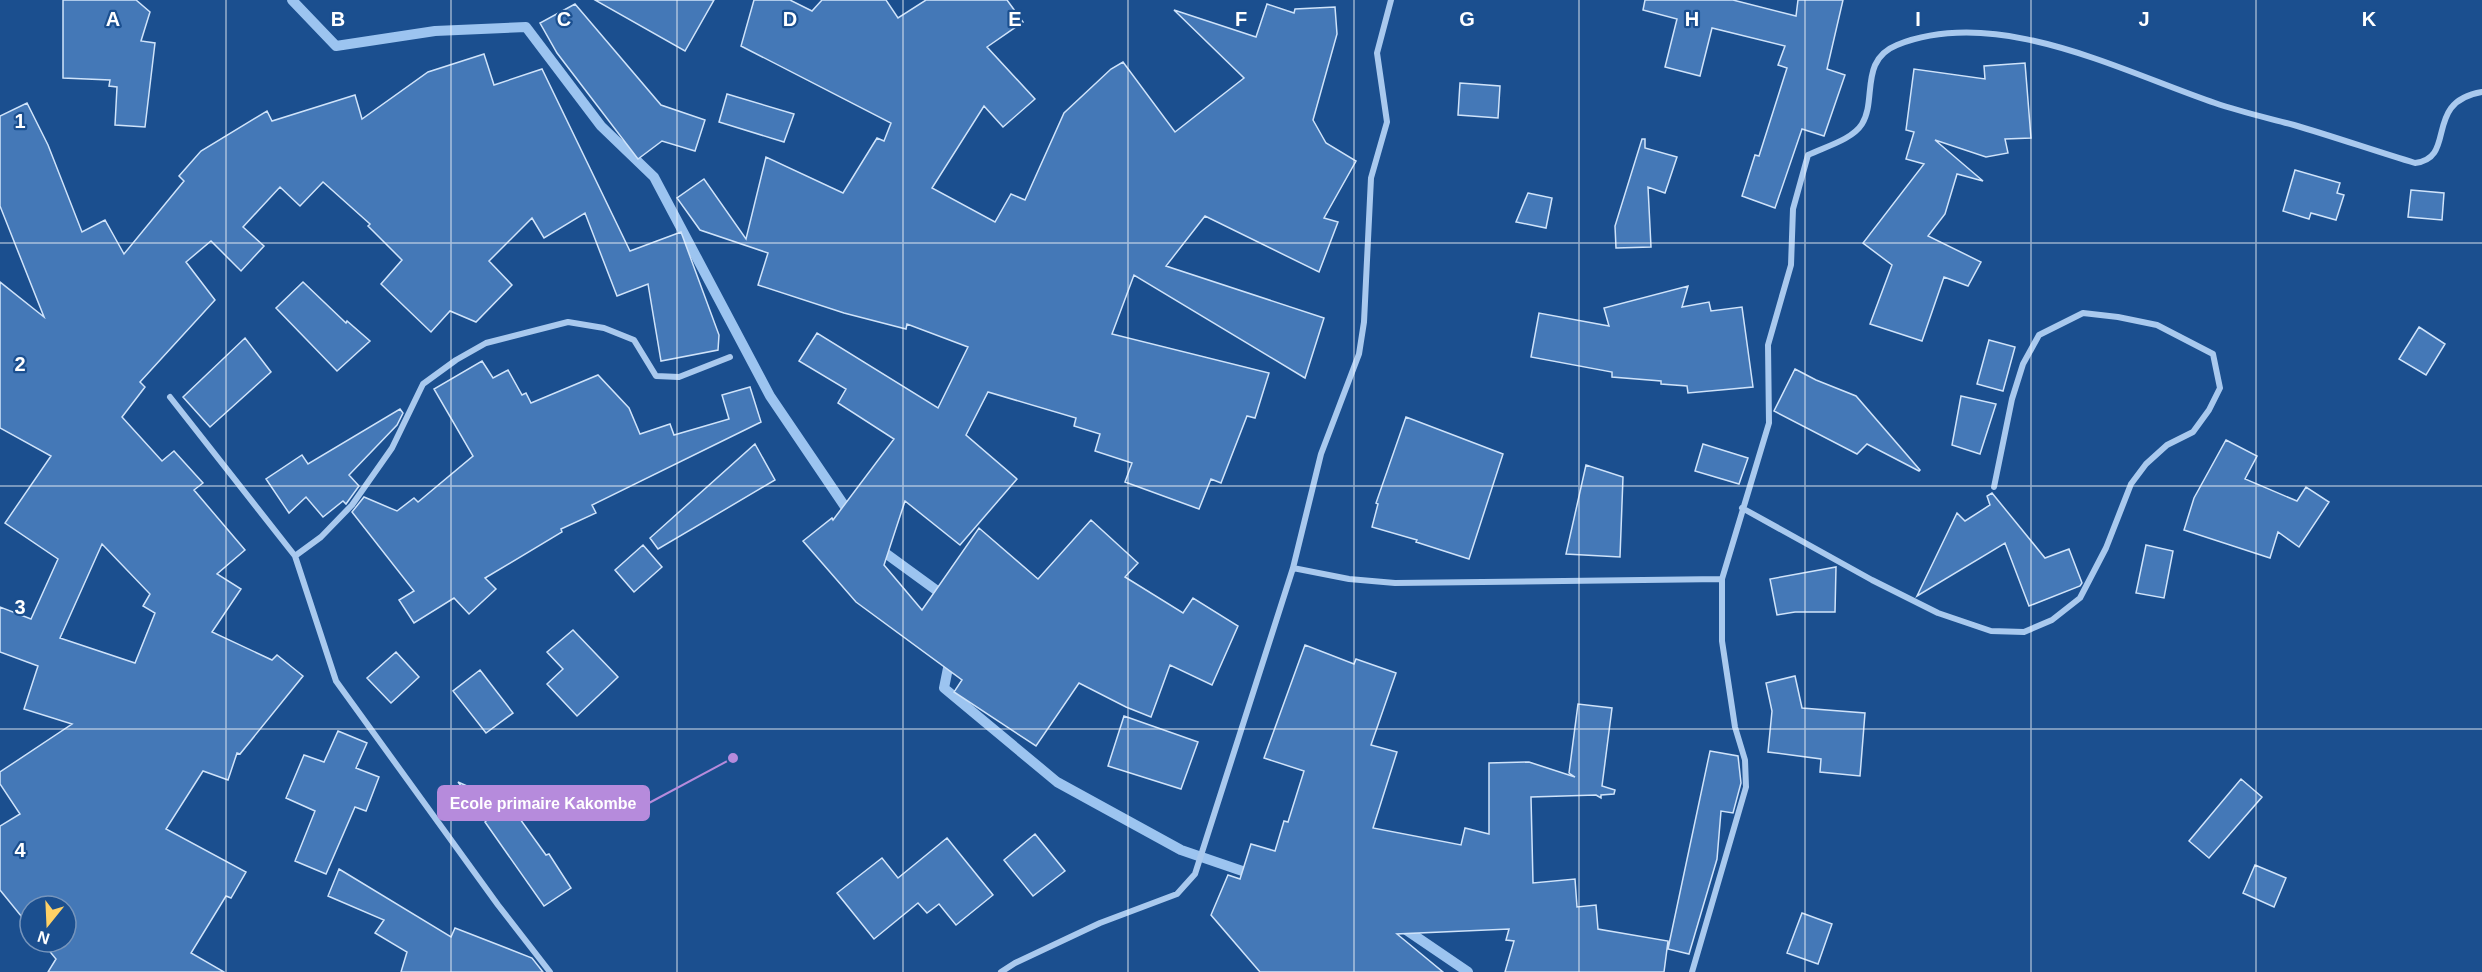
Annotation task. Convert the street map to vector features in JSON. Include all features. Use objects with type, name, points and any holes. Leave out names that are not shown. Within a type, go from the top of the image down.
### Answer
[{"type":"street","points":[[1001,972],[1015,963],[1100,923],[1177,894],[1195,874],[1293,568],[1321,454],[1359,354],[1364,322],[1371,178],[1387,122],[1377,53],[1391,0]]},
{"type":"street","points":[[1692,972],[1746,787],[1745,760],[1736,728],[1722,641],[1722,579],[1769,423],[1768,345],[1791,265],[1793,209],[1808,155],[1852,134],[1863,122],[1871,77],[1885,52],[1895,45],[1934,36],[1972,32],[2023,38],[2122,68],[2216,104],[2415,163],[2425,162],[2433,156],[2448,111],[2458,99],[2482,92]]},
{"type":"street","points":[[1742,508],[1872,580],[1938,613],[1991,631],[2024,632],[2052,620],[2080,598],[2106,548],[2131,484],[2146,464],[2167,445],[2193,432],[2209,410],[2220,388],[2213,354],[2157,325],[2083,313],[2039,335],[2023,364],[2012,399],[1994,487]]},
{"type":"street","points":[[295,556],[321,537],[352,506],[392,448],[423,384],[456,360],[486,343],[568,322],[604,328],[634,340],[656,376],[679,377],[730,357]]},
{"type":"street","points":[[170,397],[295,556],[336,681],[498,905],[550,972]]},
{"type":"street","points":[[1293,568],[1348,579],[1395,583],[1722,579]]},
{"type":"building","points":[[63,0],[136,0],[150,12],[141,41],[155,43],[145,127],[115,125],[117,87],[109,86],[110,80],[63,78]]},
{"type":"building","points":[[595,0],[714,0],[685,51]]},
{"type":"building","points":[[754,0],[790,0],[812,11],[822,0],[886,0],[898,18],[926,0],[1007,0],[1023,22],[987,47],[1035,99],[1003,127],[984,106],[932,188],[995,222],[1011,194],[1025,200],[1064,113],[1111,69],[1123,62],[1175,132],[1244,78],[1174,10],[1256,37],[1267,4],[1294,13],[1295,9],[1335,7],[1337,34],[1313,120],[1326,143],[1356,161],[1324,218],[1338,222],[1319,272],[1205,216],[1166,266],[1324,318],[1305,378],[1134,275],[1112,334],[1269,373],[1255,418],[1247,416],[1221,483],[1211,479],[1199,509],[1125,482],[1132,463],[1095,451],[1100,434],[1074,426],[1076,418],[988,392],[966,435],[1017,479],[960,545],[905,501],[884,565],[922,610],[979,528],[1038,579],[1091,520],[1138,563],[1125,577],[1183,613],[1193,598],[1238,626],[1212,685],[1170,665],[1151,717],[1079,683],[1036,746],[954,692],[962,680],[856,602],[803,541],[832,518],[833,520],[894,439],[838,403],[846,389],[799,361],[817,333],[938,408],[968,347],[907,324],[906,329],[844,313],[758,285],[768,253],[700,230],[677,198],[704,179],[746,239],[766,157],[843,193],[877,138],[884,141],[891,123],[741,46]]},
{"type":"building","points":[[1645,0],[1733,0],[1796,16],[1798,0],[1843,0],[1827,69],[1845,75],[1824,136],[1802,129],[1775,208],[1742,196],[1755,155],[1759,156],[1787,68],[1778,65],[1785,46],[1712,28],[1700,76],[1665,67],[1677,19],[1643,10]]},
{"type":"building","points":[[575,4],[661,105],[705,120],[695,151],[662,141],[638,159],[557,53],[540,23]]},
{"type":"building","points":[[484,54],[494,85],[542,69],[630,251],[681,232],[719,335],[718,350],[661,361],[648,284],[617,296],[585,213],[544,238],[532,218],[489,261],[512,285],[476,322],[450,311],[431,332],[381,284],[402,260],[368,226],[370,224],[323,182],[300,206],[280,187],[243,227],[264,246],[241,271],[211,241],[186,262],[215,300],[140,382],[145,387],[122,417],[162,461],[174,451],[203,483],[194,490],[245,550],[217,574],[241,589],[212,632],[272,660],[277,655],[303,676],[240,754],[237,753],[228,780],[203,771],[166,829],[246,872],[231,898],[226,896],[191,953],[224,972],[48,972],[56,959],[52,954],[78,954],[78,894],[18,894],[18,912],[0,890],[0,826],[20,814],[0,784],[0,772],[72,724],[24,709],[38,666],[0,652],[0,607],[31,619],[58,559],[5,523],[51,456],[0,428],[0,282],[44,317],[0,206],[0,116],[27,103],[48,145],[82,232],[105,220],[124,254],[184,181],[179,176],[201,151],[267,111],[272,121],[355,95],[362,119],[428,72]],"holes":[[[102,544],[150,594],[143,606],[155,613],[135,663],[60,638]]]},
{"type":"building","points":[[2025,63],[2031,138],[2005,139],[2008,153],[1986,157],[1935,140],[1983,181],[1957,174],[1945,214],[1928,236],[1981,262],[1968,286],[1944,277],[1922,341],[1870,324],[1892,265],[1863,243],[1924,164],[1906,159],[1914,132],[1906,130],[1914,69],[1985,79],[1984,66]]},
{"type":"building","points":[[1460,83],[1500,86],[1498,118],[1458,115]]},
{"type":"building","points":[[727,94],[794,114],[784,142],[719,122]]},
{"type":"building","points":[[1642,139],[1645,139],[1645,148],[1677,157],[1665,193],[1648,187],[1651,247],[1616,248],[1615,226]]},
{"type":"building","points":[[2295,170],[2340,183],[2337,193],[2344,195],[2336,220],[2311,213],[2309,219],[2283,211]]},
{"type":"building","points":[[2411,190],[2444,193],[2442,220],[2408,217]]},
{"type":"building","points":[[1528,193],[1552,198],[1546,228],[1516,222]]},
{"type":"building","points":[[303,282],[346,323],[347,321],[370,341],[337,371],[276,308]]},
{"type":"building","points":[[1688,286],[1682,307],[1709,302],[1711,311],[1742,307],[1753,387],[1688,393],[1687,386],[1661,384],[1661,381],[1612,377],[1612,372],[1531,357],[1539,313],[1609,326],[1604,308]]},
{"type":"building","points":[[2419,327],[2445,344],[2426,375],[2399,359]]},
{"type":"building","points":[[245,338],[271,372],[210,427],[183,397]]},
{"type":"building","points":[[1989,340],[2015,347],[2003,391],[1977,384]]},
{"type":"building","points":[[482,361],[493,378],[508,370],[522,395],[526,393],[531,403],[598,375],[629,408],[640,434],[670,424],[674,435],[729,419],[722,395],[750,387],[761,422],[592,505],[596,513],[561,529],[562,532],[485,578],[496,589],[469,614],[454,598],[414,623],[399,600],[414,591],[352,512],[364,497],[397,511],[414,498],[418,502],[473,456],[434,389]]},
{"type":"building","points":[[1795,369],[1856,396],[1920,470],[1867,444],[1857,454],[1774,411]]},
{"type":"building","points":[[1961,396],[1996,404],[1980,454],[1952,445]]},
{"type":"building","points":[[400,409],[403,413],[397,425],[349,475],[359,486],[346,504],[343,501],[323,517],[306,497],[289,513],[266,479],[302,455],[308,464]]},
{"type":"building","points":[[1406,417],[1503,454],[1469,559],[1372,527],[1378,504],[1376,503]]},
{"type":"building","points":[[2226,440],[2257,456],[2245,479],[2297,501],[2306,487],[2329,502],[2299,547],[2278,532],[2270,558],[2184,530],[2194,498]]},
{"type":"building","points":[[755,444],[775,480],[658,549],[650,538]]},
{"type":"building","points":[[1703,444],[1748,458],[1739,484],[1695,471]]},
{"type":"building","points":[[1586,465],[1623,477],[1620,557],[1566,554]]},
{"type":"building","points":[[1992,493],[2045,558],[2069,549],[2082,583],[2080,586],[2029,606],[2005,543],[1917,596],[1957,513],[1965,521],[1990,505],[1987,496]]},
{"type":"building","points":[[643,545],[662,567],[634,592],[615,570]]},
{"type":"building","points":[[2146,545],[2173,551],[2164,598],[2136,593]]},
{"type":"building","points":[[1836,567],[1835,612],[1795,612],[1777,615],[1770,579]]},
{"type":"building","points":[[573,630],[618,677],[577,716],[547,684],[563,669],[547,652]]},
{"type":"building","points":[[1305,645],[1354,664],[1356,659],[1396,673],[1371,745],[1397,752],[1373,828],[1461,845],[1465,828],[1489,834],[1489,763],[1529,762],[1575,777],[1569,773],[1578,704],[1612,708],[1602,786],[1615,790],[1614,794],[1601,795],[1601,798],[1596,795],[1531,797],[1533,883],[1575,879],[1577,907],[1596,905],[1598,929],[1668,941],[1664,972],[1505,972],[1514,941],[1506,940],[1509,929],[1397,934],[1443,972],[1260,972],[1211,915],[1228,875],[1240,879],[1251,844],[1275,851],[1284,821],[1288,822],[1304,771],[1264,758]]},
{"type":"building","points":[[396,652],[419,677],[391,703],[367,678]]},
{"type":"building","points":[[480,670],[513,713],[486,733],[453,691]]},
{"type":"building","points":[[1795,676],[1802,708],[1865,713],[1860,776],[1820,772],[1821,759],[1768,752],[1772,711],[1766,683]]},
{"type":"building","points":[[1124,716],[1198,742],[1181,789],[1108,766]]},
{"type":"building","points":[[338,731],[367,743],[356,768],[379,777],[366,811],[355,807],[326,874],[295,861],[315,811],[286,798],[304,755],[324,762]]},
{"type":"building","points":[[1710,751],[1738,756],[1741,783],[1733,813],[1721,811],[1717,859],[1689,954],[1668,949]]},
{"type":"building","points":[[2241,779],[2262,797],[2209,858],[2189,841]]},
{"type":"building","points":[[458,782],[510,805],[546,855],[549,854],[571,888],[544,906],[485,822],[487,820]]},
{"type":"building","points":[[1035,834],[1065,871],[1033,896],[1004,860]]},
{"type":"building","points":[[947,838],[993,895],[956,925],[939,904],[927,913],[918,903],[874,939],[837,893],[882,858],[898,878]]},
{"type":"building","points":[[2255,865],[2286,878],[2274,907],[2243,893]]},
{"type":"building","points":[[339,869],[451,937],[455,928],[532,958],[543,972],[401,972],[407,952],[375,933],[384,920],[328,896]]},
{"type":"building","points":[[1802,913],[1832,924],[1818,964],[1787,953]]},
{"type":"waterway","points":[[292,0],[336,46],[435,31],[526,27],[601,126],[654,177],[770,396],[852,517]]},
{"type":"waterway","points":[[877,547],[947,598]]},
{"type":"waterway","points":[[950,658],[944,688],[1057,782],[1181,850],[1254,875]]},
{"type":"waterway","points":[[1399,925],[1468,972]]},
{"type":"place","name":"Ecole primaire Kakombe","points":[[733,758]]}]
